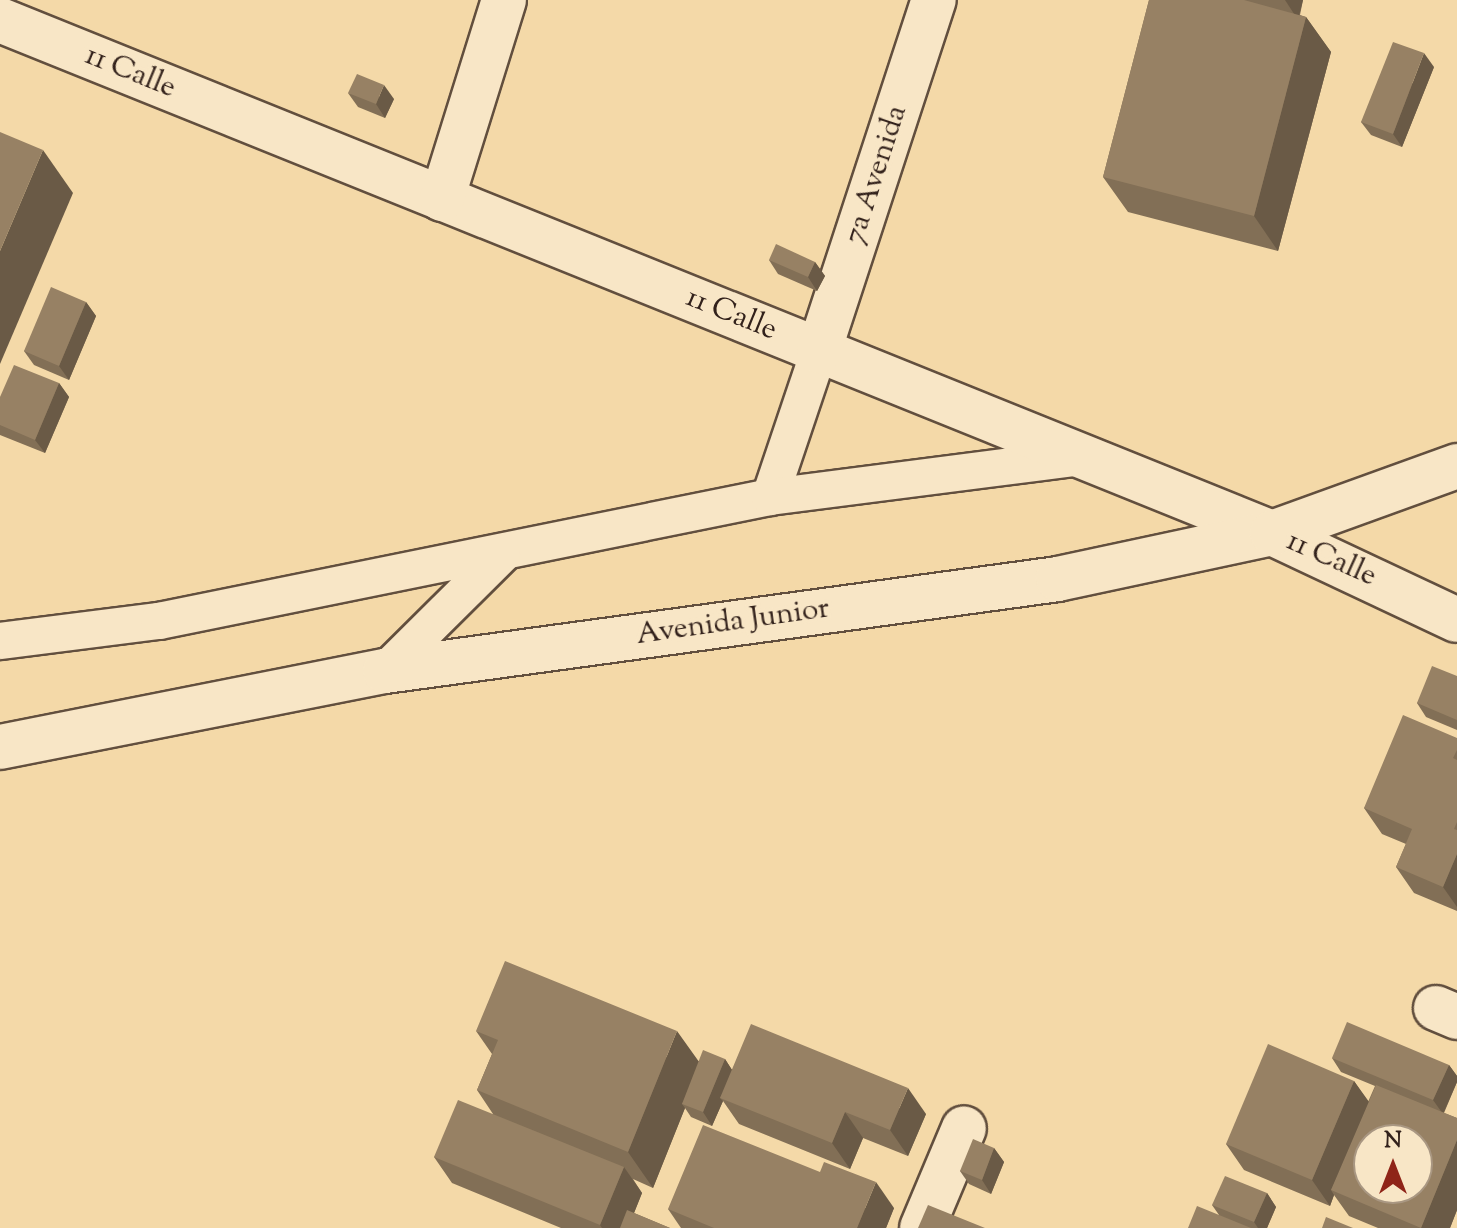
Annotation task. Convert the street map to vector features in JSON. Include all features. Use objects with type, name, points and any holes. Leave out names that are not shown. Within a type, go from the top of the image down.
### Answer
[{"type":"street","points":[[442,199],[504,0]]},
{"type":"street","name":"7a Avenida","points":[[819,351],[934,0]]},
{"type":"street","name":"11 Calle","points":[[0,20],[1272,533],[1457,620]]},
{"type":"street","name":"Avenida Junior","points":[[0,747],[385,671],[1058,579],[1272,533],[1457,466]]},
{"type":"street","points":[[922,1228],[964,1128]]},
{"type":"lane","points":[[770,497],[819,351]]},
{"type":"lane","points":[[0,641],[159,621],[502,555],[770,497],[1082,457]]},
{"type":"lane","points":[[385,671],[502,555]]},
{"type":"building","points":[[1149,0],[1244,0],[1306,17],[1254,216],[1103,177]]},
{"type":"building","points":[[1393,42],[1424,53],[1393,134],[1361,122]]},
{"type":"building","points":[[357,74],[384,85],[376,104],[348,93]]},
{"type":"building","points":[[0,132],[43,150],[0,251]]},
{"type":"building","points":[[776,244],[815,262],[808,277],[769,260]]},
{"type":"building","points":[[51,287],[86,302],[59,366],[24,351]]},
{"type":"building","points":[[14,365],[59,383],[35,440],[0,425],[0,397]]},
{"type":"building","points":[[1432,666],[1457,676],[1457,720],[1417,703]]},
{"type":"building","points":[[1403,715],[1457,738],[1453,758],[1457,760],[1457,822],[1454,829],[1457,830],[1457,854],[1443,887],[1396,867],[1412,829],[1364,808]]},
{"type":"building","points":[[505,961],[677,1031],[628,1152],[477,1090],[498,1040],[476,1031]]},
{"type":"building","points":[[1347,1022],[1449,1065],[1433,1100],[1332,1058]]},
{"type":"building","points":[[751,1024],[908,1088],[890,1130],[845,1112],[832,1143],[720,1098]]},
{"type":"building","points":[[1268,1044],[1354,1081],[1312,1180],[1226,1144]]},
{"type":"building","points":[[703,1050],[725,1059],[703,1112],[682,1104]]},
{"type":"building","points":[[1376,1085],[1457,1118],[1457,1140],[1433,1199],[1433,1124],[1359,1124]]},
{"type":"building","points":[[458,1100],[624,1167],[600,1225],[434,1157]]},
{"type":"building","points":[[703,1125],[820,1172],[824,1162],[876,1182],[857,1228],[714,1228],[668,1209]]},
{"type":"building","points":[[973,1139],[994,1148],[982,1180],[960,1171]]},
{"type":"building","points":[[1353,1139],[1353,1199],[1331,1190]]},
{"type":"building","points":[[1225,1176],[1267,1193],[1254,1222],[1212,1205]]},
{"type":"building","points":[[1364,1204],[1431,1204],[1421,1228]]},
{"type":"building","points":[[928,1205],[985,1228],[918,1228]]},
{"type":"building","points":[[1197,1206],[1251,1228],[1188,1228]]},
{"type":"building","points":[[627,1210],[670,1228],[620,1228]]},
{"type":"building","points":[[1326,1217],[1353,1228],[1322,1228]]}]
